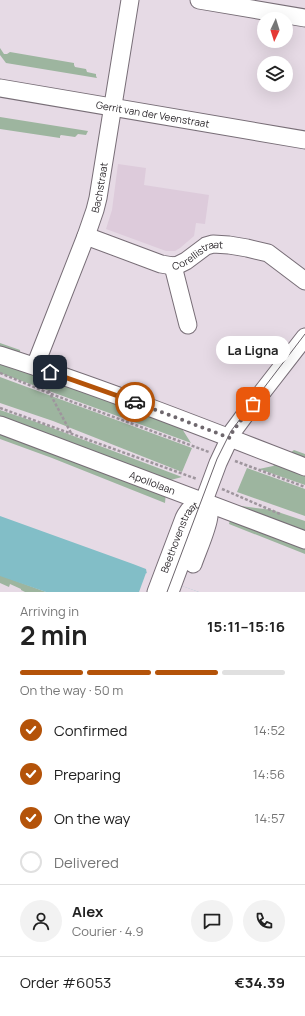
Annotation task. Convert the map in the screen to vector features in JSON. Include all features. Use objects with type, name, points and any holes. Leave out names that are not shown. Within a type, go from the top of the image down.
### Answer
[{"type":"street","name":"Bachstraat","points":[[35,366],[86,236],[98,198],[130,0]]},
{"type":"street","points":[[198,0],[305,18]]},
{"type":"street","name":"Gerrit van der Veenstraat","points":[[0,88],[305,140]]},
{"type":"street","name":"Corellistraat","points":[[86,236],[161,264],[173,266],[186,261],[206,246],[213,244],[247,248],[268,253],[305,281]]},
{"type":"street","points":[[173,266],[188,325]]},
{"type":"street","name":"Beethovenstraat","points":[[171,587],[208,523],[209,515],[204,502],[221,456],[233,431],[305,337]]},
{"type":"street","points":[[0,355],[35,366],[305,467]]},
{"type":"street","name":"Apollolaan","points":[[0,425],[305,540]]},
{"type":"street","name":"Beethovenstraat","points":[[171,587],[184,518],[189,509],[204,502]]},
{"type":"path","points":[[35,366],[51,394],[82,457]]},
{"type":"path","points":[[0,373],[51,394],[305,487]]},
{"type":"path","points":[[0,408],[210,484],[285,516]]},
{"type":"shaded area","points":[[118,164],[146,168],[144,185],[209,195],[205,224],[196,223],[194,236],[175,251],[166,251],[106,229],[112,210]]},
{"type":"green space","points":[[0,48],[4,54],[10,52],[74,63],[75,67],[86,69],[87,72],[96,74],[97,78],[6,63],[0,55]]},
{"type":"green space","points":[[0,117],[88,131],[86,135],[78,134],[75,137],[61,135],[60,138],[0,129]]},
{"type":"green space","points":[[0,343],[20,350],[21,365],[61,380],[65,367],[167,405],[191,443],[0,373]]},
{"type":"green space","points":[[0,377],[192,448],[182,472],[53,421],[0,403]]},
{"type":"green space","points":[[0,410],[39,423],[182,477],[167,481],[165,503],[0,439]]},
{"type":"green space","points":[[294,450],[305,454],[305,485],[259,469],[273,466]]},
{"type":"green space","points":[[247,468],[305,489],[305,516],[237,492]]},
{"type":"green space","points":[[234,505],[272,510],[305,521],[305,554],[229,524]]},
{"type":"green space","points":[[0,575],[46,592],[25,592],[10,584],[9,587],[0,583]]},
{"type":"water","points":[[0,516],[133,564],[146,569],[147,574],[199,592],[46,592],[0,576]]},
{"type":"pier","points":[[146,573],[199,592],[139,592]]},
{"type":"tram line","points":[[167,592],[217,459],[231,431],[305,334]]},
{"type":"way so far","points":[[135,402],[230,438],[233,431],[253,404]]},
{"type":"place","name":"La Ligna","points":[[253,404]]},
{"type":"route","points":[[50,372],[135,402]]}]
